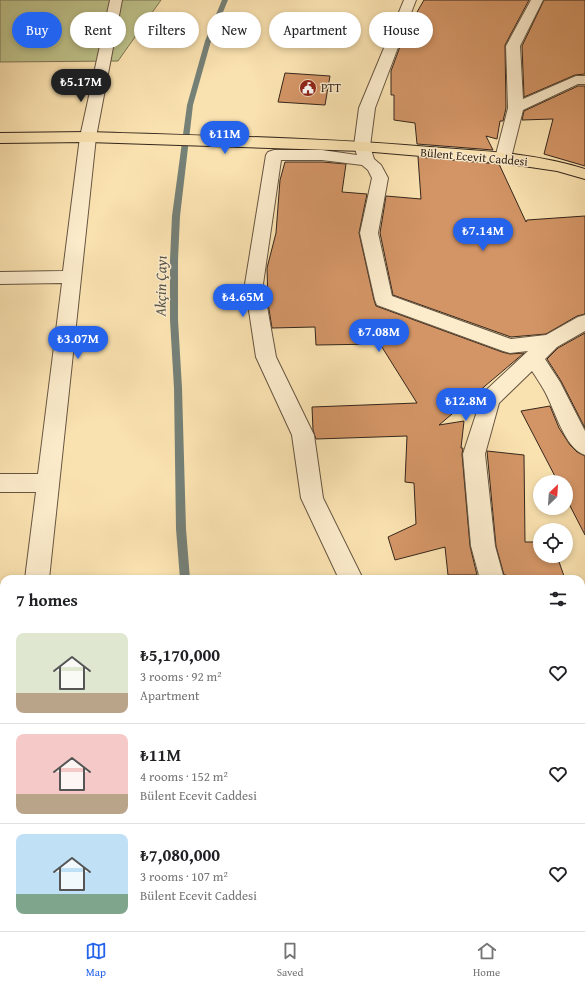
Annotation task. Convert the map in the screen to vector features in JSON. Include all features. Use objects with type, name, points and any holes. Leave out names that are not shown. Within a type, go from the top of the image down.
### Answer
[{"type":"main road","name":"Bülent Ecevit Caddesi","points":[[0,138],[88,137],[365,154],[503,158],[559,166],[585,174]]},
{"type":"street","points":[[37,575],[88,137],[116,0]]},
{"type":"street","points":[[410,0],[367,108],[365,154],[380,178],[369,233],[384,300],[510,346],[550,342]]},
{"type":"street","points":[[503,158],[516,108],[513,46],[537,0]]},
{"type":"street","points":[[516,108],[576,80],[585,80]]},
{"type":"street","points":[[348,575],[312,498],[303,435],[266,357],[254,284],[274,155],[365,154]]},
{"type":"street","points":[[0,278],[72,277]]},
{"type":"street","points":[[491,575],[483,546],[474,454],[490,399],[550,342],[585,322]]},
{"type":"street","points":[[534,358],[553,387],[576,435],[585,446]]},
{"type":"street","points":[[0,483],[47,483]]},
{"type":"green space","points":[[0,0],[161,0],[153,12],[134,12],[134,38],[118,61],[0,62]]},
{"type":"building","points":[[424,0],[529,0],[505,45],[506,108],[503,121],[500,121],[497,139],[486,136],[493,150],[417,144],[415,123],[394,120],[394,95],[391,95],[391,71],[399,48],[433,48],[433,12],[417,12]]},
{"type":"building","points":[[544,0],[585,0],[585,74],[575,75],[524,97],[522,46]]},
{"type":"building","points":[[285,73],[330,76],[325,105],[278,102]]},
{"type":"building","points":[[578,86],[585,86],[585,166],[544,154],[553,119],[522,120],[524,111]]},
{"type":"building","points":[[418,157],[499,164],[526,222],[527,220],[585,216],[585,314],[577,316],[546,334],[511,337],[393,295],[380,233],[386,196],[421,199]]},
{"type":"building","points":[[285,162],[322,162],[346,164],[342,192],[367,194],[359,233],[376,306],[502,352],[510,354],[524,353],[439,425],[464,421],[461,448],[463,448],[462,454],[470,546],[477,575],[448,575],[445,547],[395,560],[388,537],[416,524],[414,483],[405,482],[407,436],[316,439],[313,430],[312,407],[417,403],[380,344],[316,345],[315,327],[272,328],[268,303],[267,268],[276,233],[280,180]]},
{"type":"building","points":[[585,333],[585,428],[561,381],[547,359],[558,348]]},
{"type":"building","points":[[550,406],[559,428],[570,445],[577,452],[585,456],[585,535],[573,512],[573,475],[554,475],[521,411]]},
{"type":"building","points":[[487,451],[524,455],[525,542],[533,542],[533,563],[559,563],[564,575],[504,575],[496,546]]},
{"type":"waterway","name":"Akçin Çayı","points":[[185,575],[181,529],[178,388],[174,320],[176,216],[190,105],[208,41],[225,0]]},
{"type":"place","name":"PTT","points":[[308,88]]}]
